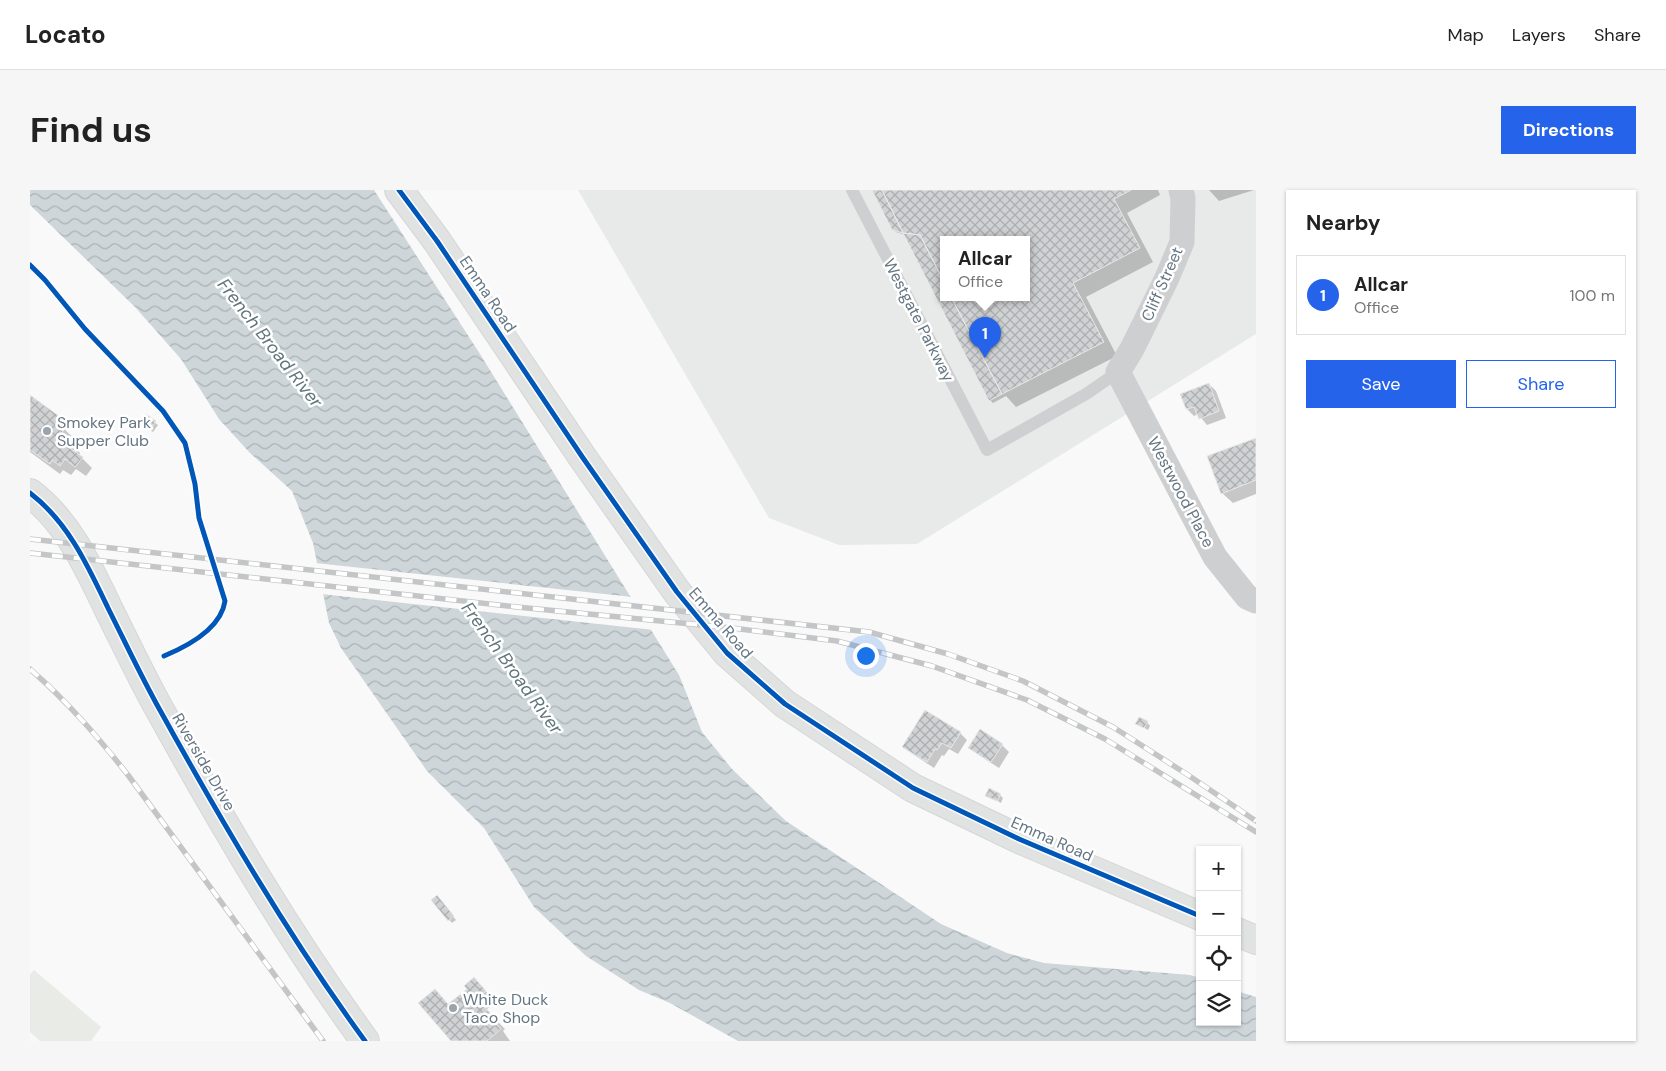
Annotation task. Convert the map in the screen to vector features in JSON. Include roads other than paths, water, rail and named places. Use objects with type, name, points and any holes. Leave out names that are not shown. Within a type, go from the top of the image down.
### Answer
[{"type":"street","name":"Emma Road","points":[[399,190],[438,242],[583,458],[678,592],[727,653],[784,704],[913,788],[1019,839],[1196,914]]},
{"type":"street","name":"Cliff Street","points":[[1118,372],[1132,349],[1167,278],[1182,242],[1183,198],[1181,190]]},
{"type":"street","name":"Westwood Place","points":[[1118,372],[1215,557],[1247,597],[1256,601]]},
{"type":"street","name":"Riverside Drive","points":[[30,493],[53,514],[81,554],[142,676],[192,767],[288,928],[365,1041]]},
{"type":"street","points":[[1241,934],[1256,940]]},
{"type":"lane","name":"Westgate Parkway","points":[[852,190],[987,450],[1086,394],[1118,372]]},
{"type":"water","name":"French Broad River","points":[[30,190],[374,190],[480,354],[679,675],[702,732],[732,769],[786,821],[941,924],[1007,953],[1044,963],[1196,977],[1196,1026],[1241,1026],[1241,992],[1256,997],[1256,1041],[738,1041],[670,1003],[639,990],[586,956],[534,907],[484,828],[427,771],[341,648],[329,623],[313,543],[292,491],[250,453],[219,419],[181,359],[135,307],[30,205]]},
{"type":"railway","points":[[30,539],[869,632],[948,654],[1023,681],[1113,727],[1256,821]]},
{"type":"railway","points":[[30,553],[517,607],[732,628],[837,641],[932,666],[1027,700],[1105,739],[1256,832]]},
{"type":"railway","points":[[30,669],[82,720],[128,775],[323,1041]]},
{"type":"place","name":"Allcar","points":[[985,358]]},
{"type":"place","name":"Smokey Park Supper Club","points":[[47,431]]},
{"type":"place","name":"White Duck Taco Shop","points":[[453,1008]]}]
